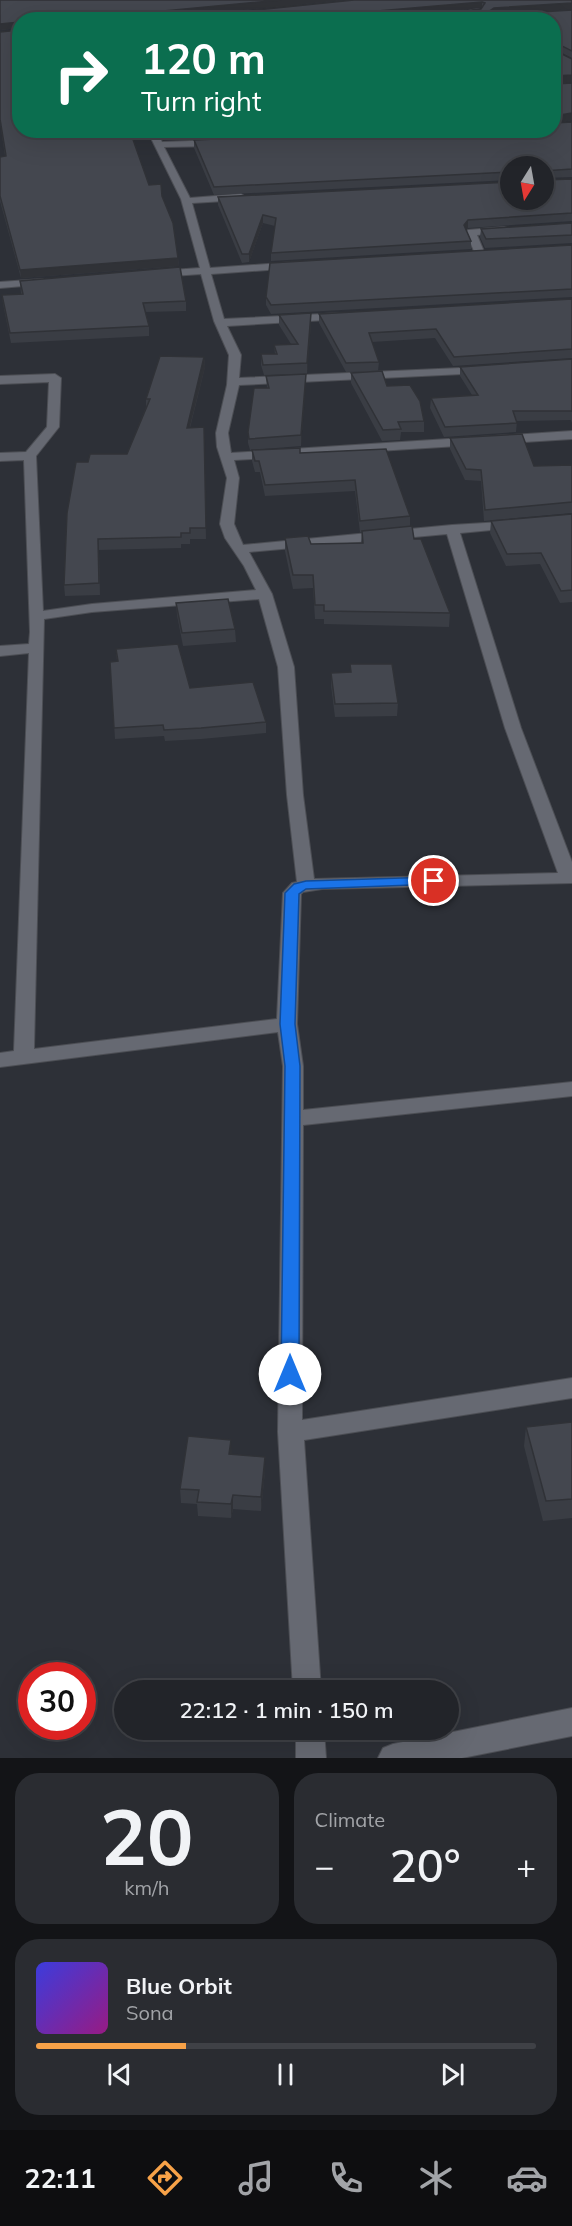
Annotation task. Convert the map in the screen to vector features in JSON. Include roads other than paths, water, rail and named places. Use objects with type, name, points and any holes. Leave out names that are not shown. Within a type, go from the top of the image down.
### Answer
[{"type":"street","points":[[457,0],[480,11]]},
{"type":"street","points":[[469,12],[480,11]]},
{"type":"street","points":[[154,138],[187,201],[220,323],[235,355],[233,382],[222,433],[226,457],[233,478],[227,524],[265,594],[286,667],[295,795],[306,885]]},
{"type":"street","points":[[158,146],[229,142]]},
{"type":"street","points":[[187,201],[251,197]]},
{"type":"street","points":[[480,254],[471,232],[513,230]]},
{"type":"street","points":[[468,254],[492,253]]},
{"type":"street","points":[[148,274],[301,264]]},
{"type":"street","points":[[0,285],[57,281]]},
{"type":"street","points":[[220,323],[360,315]]},
{"type":"street","points":[[233,382],[394,376],[501,369]]},
{"type":"street","points":[[0,380],[55,378],[53,427],[30,456],[36,648],[24,1056]]},
{"type":"street","points":[[226,457],[572,435]]},
{"type":"street","points":[[0,457],[30,456]]},
{"type":"street","points":[[240,549],[528,522]]},
{"type":"street","points":[[306,1680],[290,1432],[292,1066],[287,1024],[292,893],[298,887],[306,885],[570,878],[513,728],[452,529]]},
{"type":"street","points":[[36,616],[92,608],[265,594]]},
{"type":"street","points":[[0,651],[36,648]]},
{"type":"street","points":[[0,1060],[287,1024]]},
{"type":"street","points":[[292,1119],[572,1089]]},
{"type":"street","points":[[290,1432],[572,1388]]},
{"type":"street","points":[[393,1758],[572,1722]]},
{"type":"street","points":[[310,1740],[311,1758]]}]
